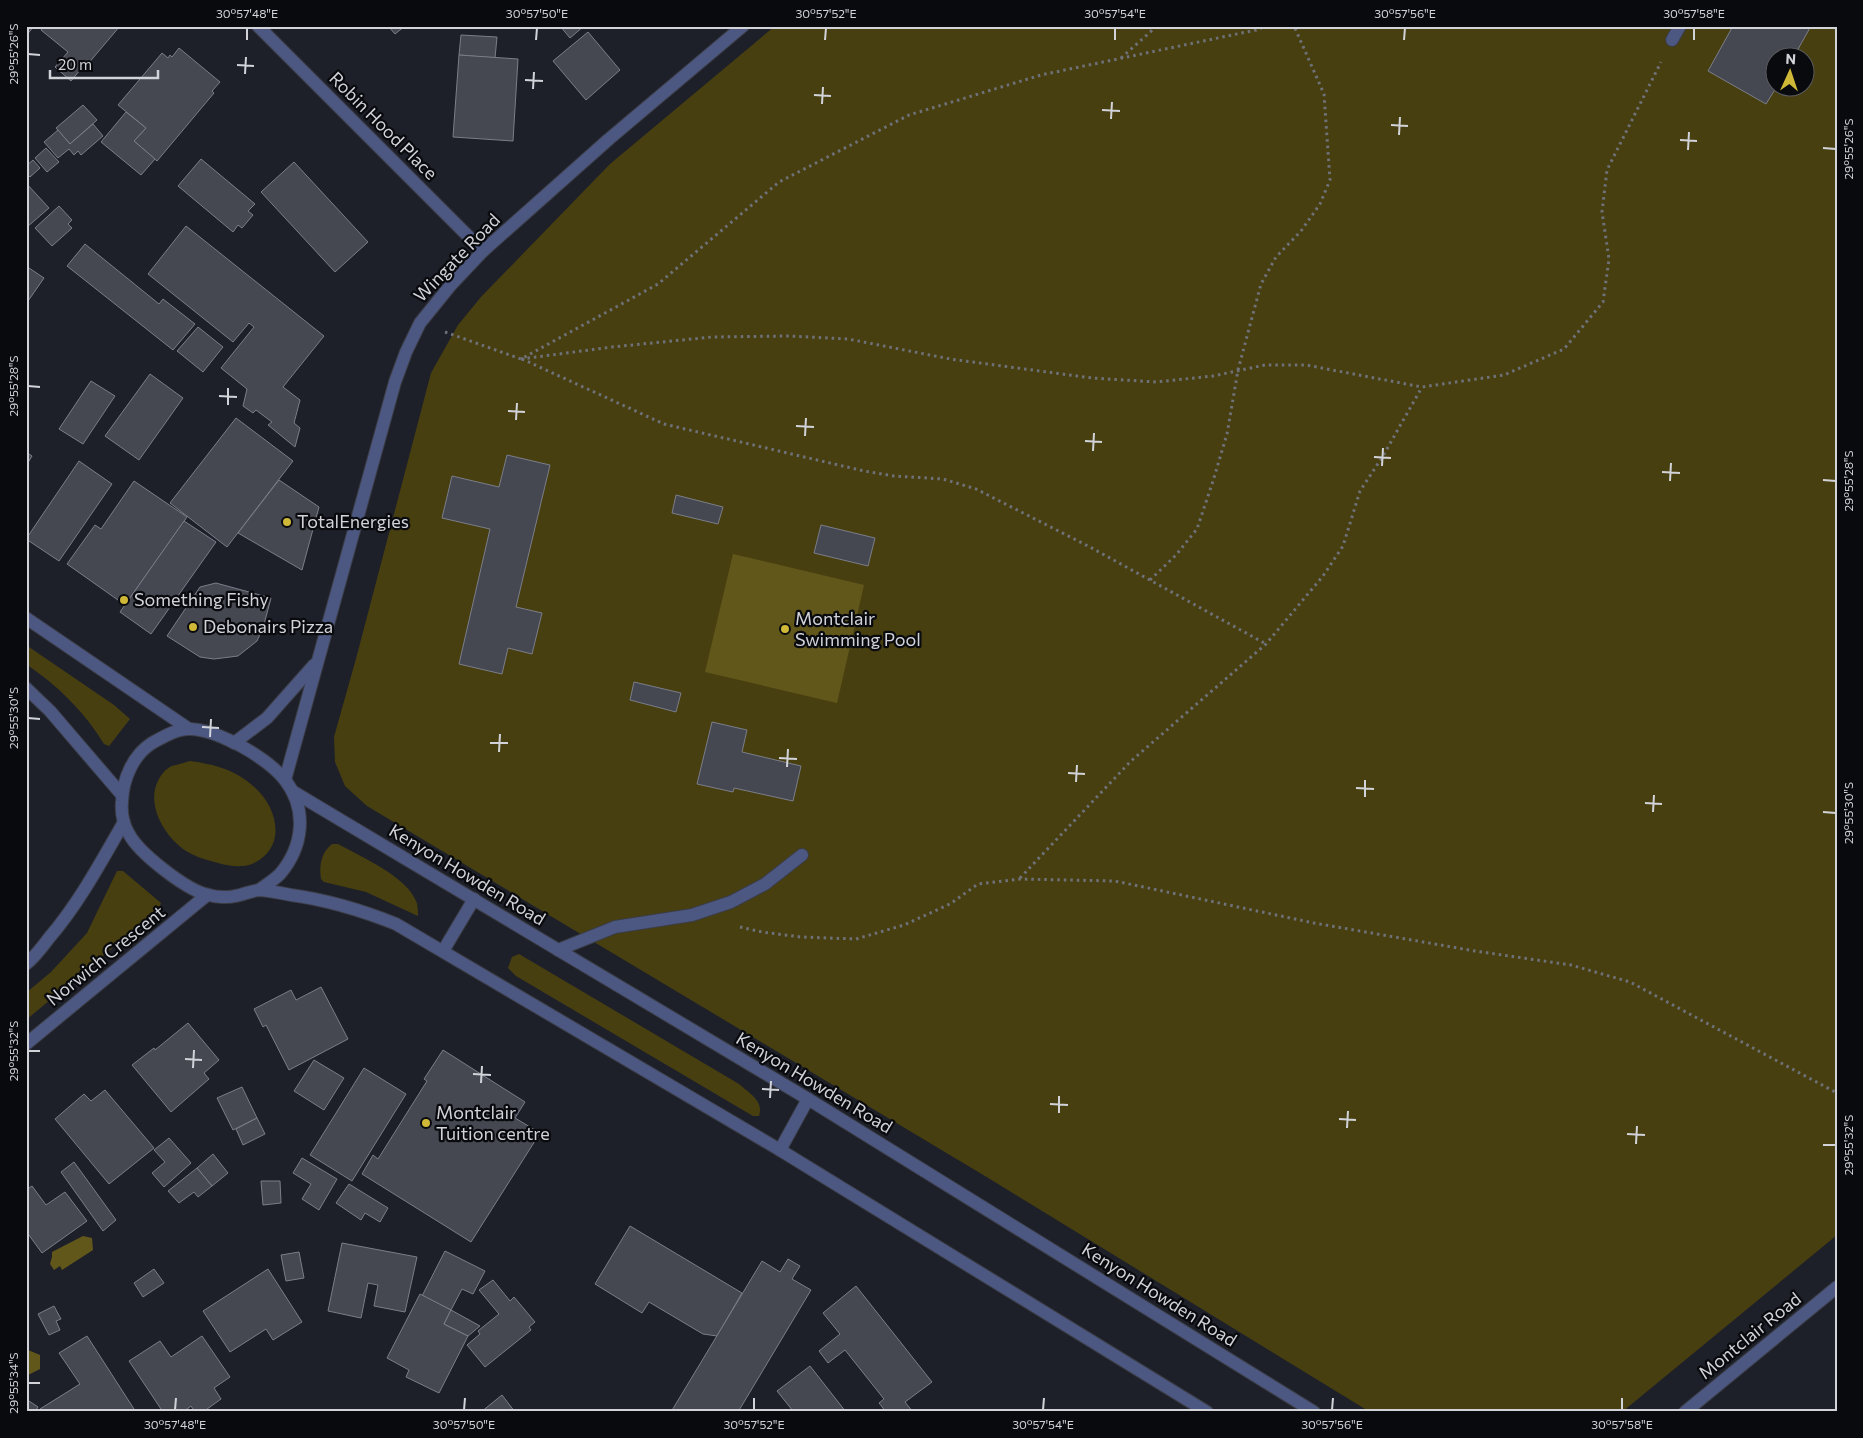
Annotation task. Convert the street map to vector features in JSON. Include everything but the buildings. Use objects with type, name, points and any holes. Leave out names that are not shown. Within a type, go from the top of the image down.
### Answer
[{"type":"street","name":"Robin Hood Place","points":[[258,26],[483,251]]},
{"type":"street","name":"Wingate Road","points":[[289,786],[317,662],[395,382],[406,352],[420,323],[450,286],[483,251],[609,139],[743,26]]},
{"type":"street","points":[[1672,40],[1680,26]]},
{"type":"street","points":[[26,618],[189,728],[213,733],[234,743],[255,754],[278,772],[289,786],[300,812],[300,832],[294,854],[279,875],[259,890],[232,897],[207,895],[172,875],[145,854],[129,836],[121,808],[122,795],[125,779],[135,760],[149,746],[164,736],[189,728]]},
{"type":"street","name":"Wingate Road","points":[[234,743],[267,718],[317,662]]},
{"type":"street","points":[[26,688],[50,711],[122,795]]},
{"type":"street","name":"Kenyon Howden Road","points":[[289,786],[558,950],[808,1099],[1314,1412]]},
{"type":"street","points":[[26,964],[55,931],[72,907],[94,874],[124,822]]},
{"type":"street","points":[[558,950],[615,927],[692,915],[731,902],[765,884],[802,855]]},
{"type":"street","points":[[259,890],[322,899],[361,910],[396,924],[780,1150],[1207,1412]]},
{"type":"street","name":"Norwich Crescent","points":[[26,1044],[207,895]]},
{"type":"street","points":[[443,951],[474,899]]},
{"type":"street","points":[[780,1150],[808,1099]]},
{"type":"street","name":"Montclair Road","points":[[1685,1412],[1837,1287]]},
{"type":"path","points":[[1121,59],[1157,26]]},
{"type":"path","points":[[522,359],[658,284],[779,182],[909,115],[1041,75],[1256,30],[1266,26]]},
{"type":"path","points":[[1150,580],[1176,555],[1196,529],[1213,481],[1226,434],[1238,370],[1262,284],[1276,257],[1301,231],[1320,204],[1330,180],[1324,94],[1294,26]]},
{"type":"path","points":[[522,359],[612,347],[712,337],[789,336],[848,339],[950,359],[1092,378],[1156,382],[1213,376],[1265,364],[1306,365],[1422,386],[1504,375],[1564,348],[1603,302],[1609,259],[1602,212],[1607,170],[1672,40]]},
{"type":"path","points":[[420,323],[522,359],[664,424],[864,472],[943,479],[976,489],[1090,547],[1266,644]]},
{"type":"path","points":[[1020,878],[1131,761],[1266,644],[1323,576],[1342,546],[1360,491],[1383,456],[1422,386]]},
{"type":"path","points":[[736,926],[762,932],[801,937],[856,939],[904,925],[950,904],[978,884],[1020,878],[1114,880],[1314,923],[1476,951],[1571,965],[1630,982],[1837,1092]]},
{"type":"shaded area","points":[[775,26],[1837,26],[1837,1235],[1622,1412],[1370,1412],[990,1179],[367,806],[345,786],[335,762],[334,737],[431,373],[458,325],[481,297],[610,164]]},
{"type":"shaded area","name":"Montclair Swimming Pool","points":[[733,554],[864,585],[837,703],[705,672]]},
{"type":"shaded area","points":[[26,645],[114,705],[130,719],[109,746],[104,744],[70,700],[26,664]]},
{"type":"shaded area","points":[[190,761],[216,766],[232,772],[246,780],[262,795],[273,816],[275,827],[275,838],[271,848],[263,857],[248,865],[226,865],[190,853],[171,838],[156,811],[154,802],[157,783],[167,769]]},
{"type":"shaded area","points":[[332,844],[338,844],[393,875],[416,901],[418,916],[366,892],[324,882],[320,874],[321,864],[325,851]]},
{"type":"shaded area","points":[[117,871],[123,871],[161,903],[159,909],[26,1020],[26,993],[51,972],[87,933]]},
{"type":"shaded area","points":[[519,954],[739,1084],[758,1102],[760,1106],[759,1116],[753,1116],[516,976],[508,968],[512,957]]},
{"type":"shaded area","points":[[83,1236],[92,1238],[93,1250],[62,1270],[60,1266],[54,1270],[50,1264],[52,1252]]},
{"type":"shaded area","points":[[28,1350],[40,1355],[40,1369],[26,1376],[26,1351]]},
{"type":"place","name":"TotalEnergies","points":[[287,522]]},
{"type":"place","name":"Something Fishy","points":[[124,600]]},
{"type":"place","name":"Debonairs Pizza","points":[[193,627]]},
{"type":"place","name":"Montclair Swimming Pool","points":[[785,629]]},
{"type":"place","name":"Montclair Tuition centre","points":[[426,1123]]}]
